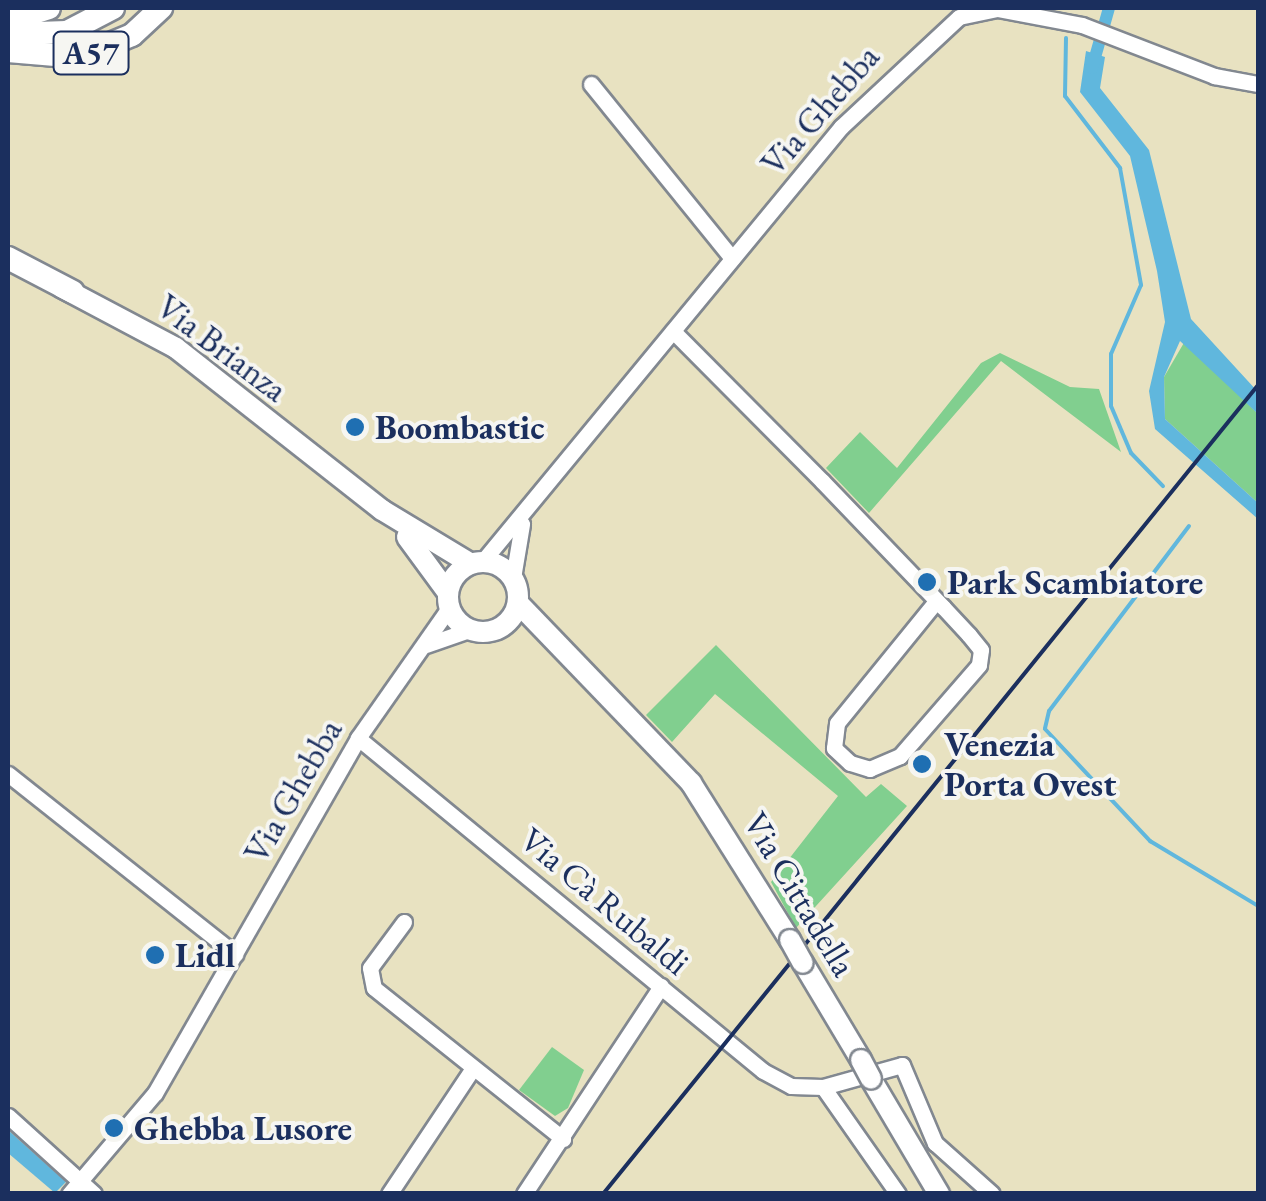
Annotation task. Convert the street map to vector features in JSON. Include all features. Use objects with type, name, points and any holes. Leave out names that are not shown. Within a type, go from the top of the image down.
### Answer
[{"type":"highway","name":"A57","points":[[8,35],[49,8]]},
{"type":"highway","name":"A57","points":[[8,35],[67,32],[113,8]]},
{"type":"highway","name":"A57","points":[[8,35],[79,57],[132,35],[162,8]]},
{"type":"highway","points":[[8,258],[73,292]]},
{"type":"main road","name":"Via Brianza","points":[[8,267],[73,292],[176,348],[382,510],[476,563]]},
{"type":"main road","name":"Via Brianza","points":[[382,510],[448,601]]},
{"type":"main road","points":[[476,563],[513,578],[518,603],[496,629],[469,630],[448,601],[476,563]]},
{"type":"main road","name":"Via Cittadella","points":[[518,603],[564,660],[692,783],[790,940],[939,1194]]},
{"type":"main road","name":"Via Cittadella","points":[[496,629],[564,660]]},
{"type":"street","name":"Via Ghebba","points":[[476,563],[532,505],[841,127],[942,28],[997,9],[1082,25],[1228,81],[1258,84]]},
{"type":"street","points":[[592,84],[732,258]]},
{"type":"street","points":[[672,331],[939,604],[981,650],[979,665],[900,756],[870,769],[850,762],[834,748],[836,723],[939,604]]},
{"type":"street","name":"Via Ghebba","points":[[513,578],[514,542],[532,505]]},
{"type":"street","name":"Via Ghebba","points":[[75,1186],[155,1093],[358,738],[448,601]]},
{"type":"street","name":"Via Ghebba","points":[[408,660],[444,634],[469,630]]},
{"type":"street","name":"Via Cà Rubaldi","points":[[358,738],[763,1071],[791,1086],[823,1087],[902,1065],[934,1142],[992,1194]]},
{"type":"street","points":[[8,774],[234,954]]},
{"type":"street","points":[[404,922],[370,982],[563,1140]]},
{"type":"street","points":[[524,1194],[563,1140],[604,1060],[660,986]]},
{"type":"street","points":[[390,1194],[472,1068]]},
{"type":"street","points":[[823,1087],[898,1194]]},
{"type":"street","points":[[8,1116],[75,1186],[94,1194]]},
{"type":"green space","points":[[1185,341],[1258,414],[1258,503],[1165,419],[1164,377]]},
{"type":"green space","points":[[1000,353],[1070,387],[1099,389],[1121,452],[1001,361],[869,513],[826,468],[860,432],[897,468],[981,363]]},
{"type":"green space","points":[[716,645],[866,797],[881,784],[907,806],[796,928],[771,882],[838,796],[715,694],[672,742],[646,715]]},
{"type":"green space","points":[[552,1047],[584,1070],[568,1108],[555,1116],[519,1090]]},
{"type":"water","points":[[1086,51],[1105,57],[1100,88],[1149,150],[1191,319],[1258,392],[1258,414],[1180,341],[1164,377],[1165,419],[1258,503],[1258,519],[1155,429],[1149,391],[1165,322],[1157,271],[1130,156],[1080,92]]},
{"type":"water","points":[[8,1130],[66,1182],[55,1193],[8,1153]]},
{"type":"waterway","points":[[1092,68],[1109,8]]},
{"type":"waterway","points":[[1066,38],[1065,96],[1120,168],[1141,285],[1111,354],[1111,406],[1131,453],[1163,486]]},
{"type":"waterway","points":[[1189,526],[1049,711],[1045,729],[1150,841],[1258,906]]},
{"type":"railway","points":[[603,1194],[1258,385]]},
{"type":"place","name":"Boombastic","points":[[355,427]]},
{"type":"place","name":"Park Scambiatore","points":[[927,582]]},
{"type":"place","name":"Venezia Porta Ovest","points":[[922,764]]},
{"type":"place","name":"Lidl","points":[[155,955]]},
{"type":"place","name":"Ghebba Lusore","points":[[114,1128]]}]
